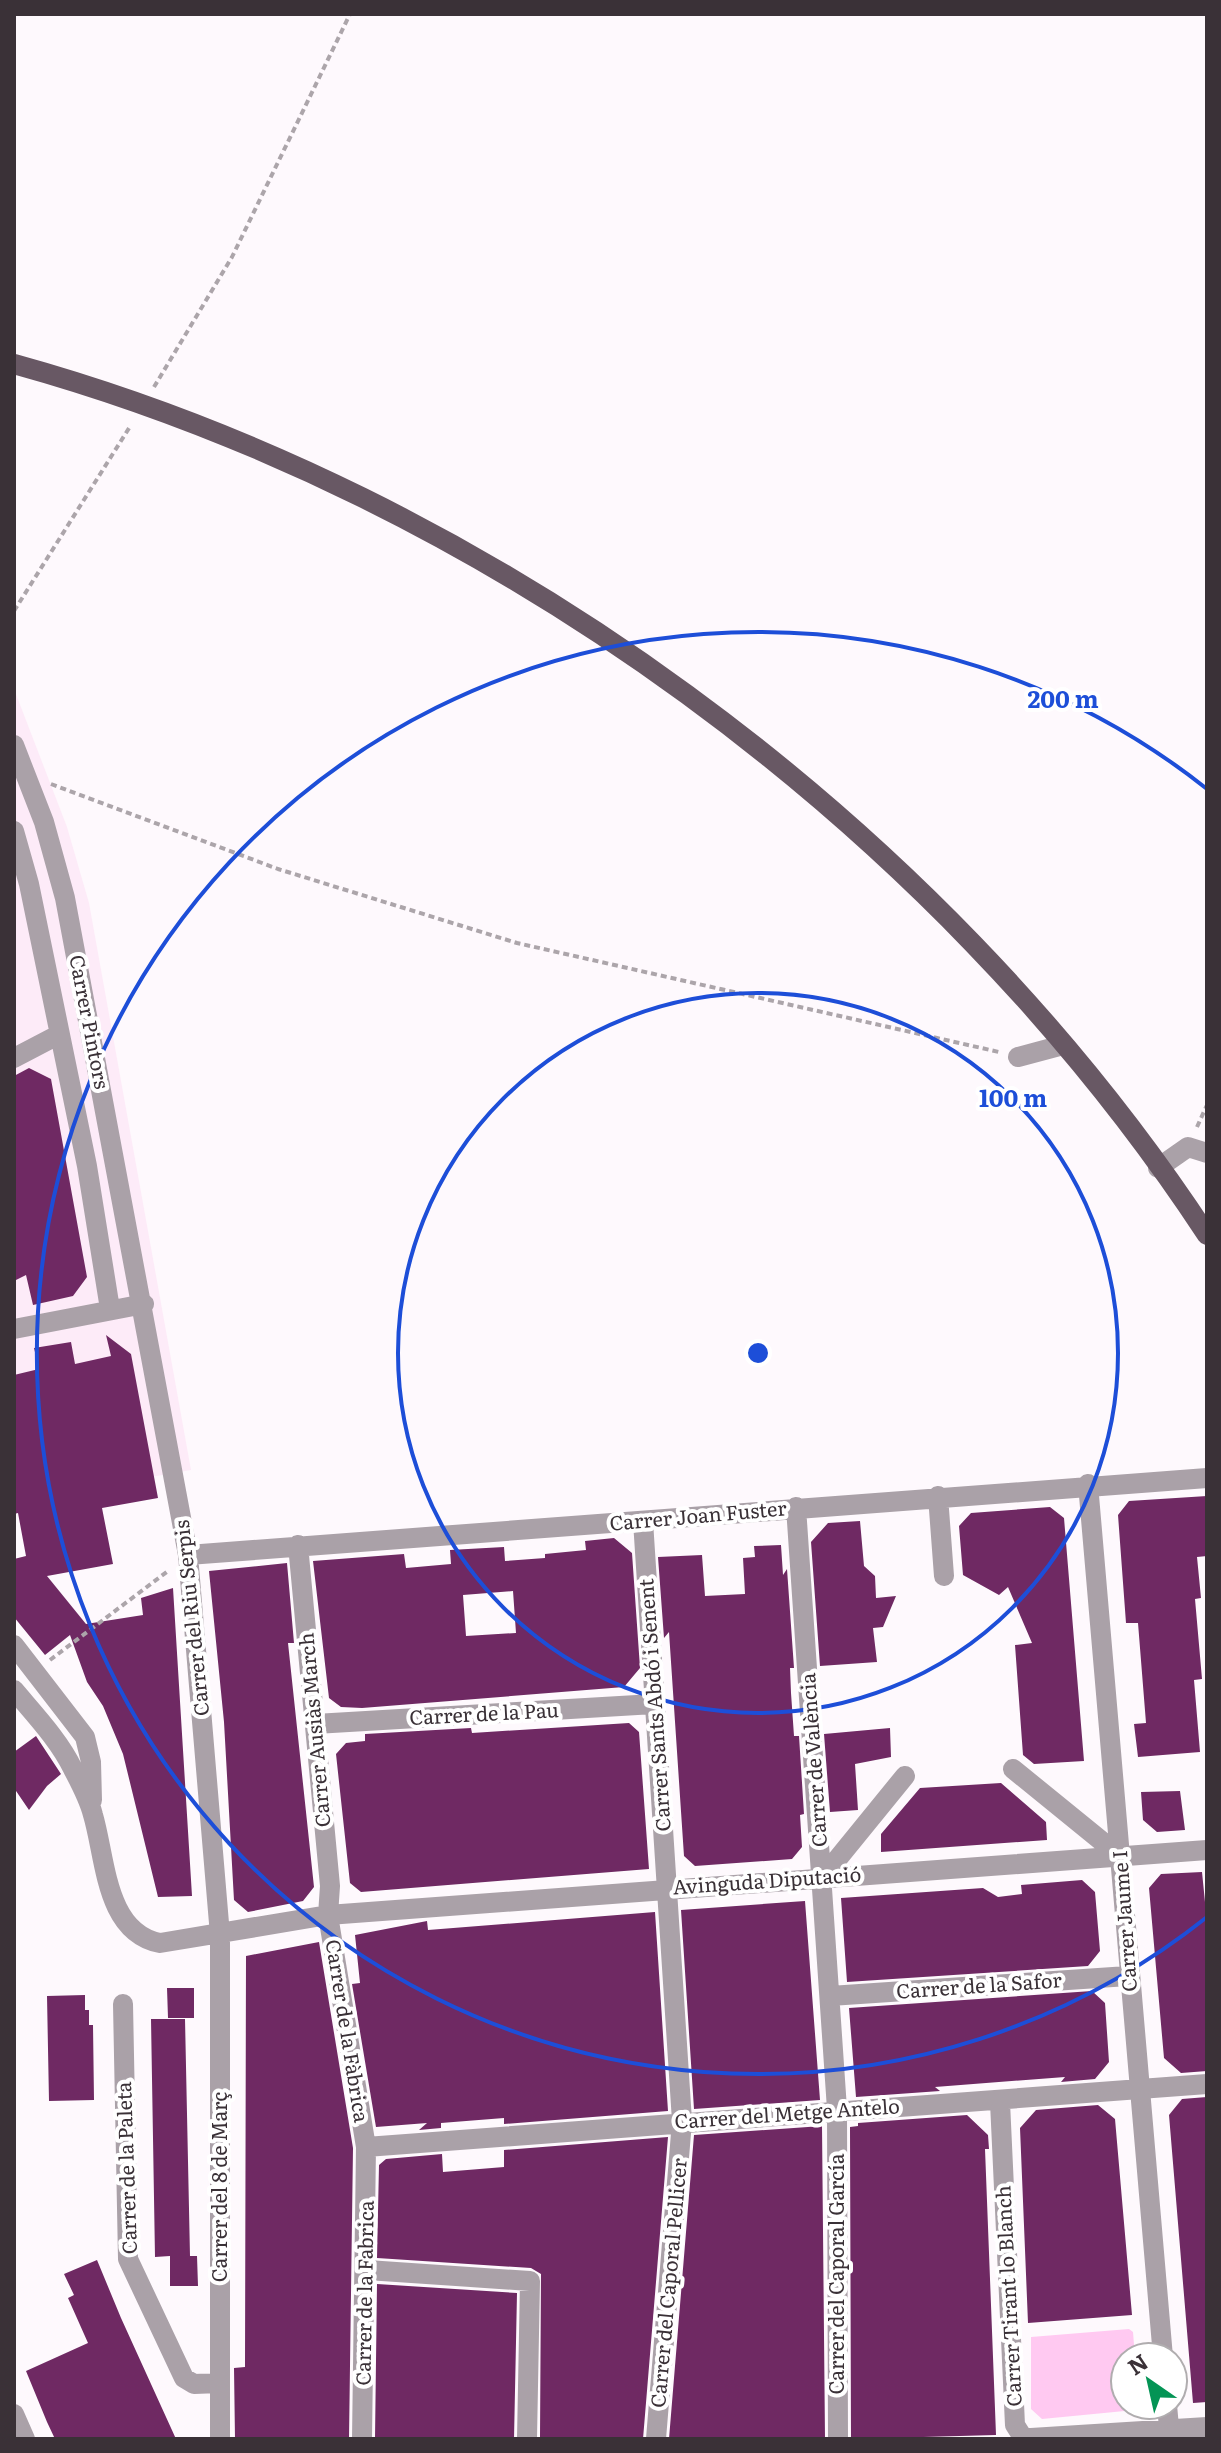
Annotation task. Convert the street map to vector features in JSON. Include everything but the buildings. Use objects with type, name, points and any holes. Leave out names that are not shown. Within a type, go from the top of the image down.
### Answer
[{"type":"main road","points":[[14,364],[219,435],[436,536],[563,610],[628,653],[762,751],[850,825],[945,914],[1063,1045],[1207,1235]]},
{"type":"street","name":"Carrer Pintors","points":[[14,745],[65,898],[144,1304]]},
{"type":"street","points":[[14,831],[29,884],[87,1166],[110,1309]]},
{"type":"street","points":[[14,1058],[58,1035]]},
{"type":"street","points":[[1018,1057],[1063,1045]]},
{"type":"street","points":[[1158,1168],[1198,1150]]},
{"type":"street","points":[[14,1329],[144,1304]]},
{"type":"street","name":"Carrer del Riu Serpis","points":[[144,1304],[188,1555],[220,1935]]},
{"type":"street","name":"Carrer Joan Fuster","points":[[188,1555],[1088,1484],[1207,1478]]},
{"type":"street","name":"Carrer Jaume I","points":[[1088,1484],[1162,2341]]},
{"type":"street","points":[[938,1496],[944,1576]]},
{"type":"street","name":"Carrer de València","points":[[796,1507],[837,2109]]},
{"type":"street","name":"Carrer Sants Abdó i Senent","points":[[643,1521],[668,1888]]},
{"type":"street","name":"Carrer Ausiàs March","points":[[298,1545],[330,1886],[328,1915]]},
{"type":"street","points":[[14,1645],[88,1744],[93,1812]]},
{"type":"street","points":[[14,1690],[68,1759],[93,1812]]},
{"type":"street","name":"Carrer de la Pau","points":[[315,1724],[654,1704]]},
{"type":"street","points":[[1013,1769],[1120,1856]]},
{"type":"street","points":[[822,1878],[905,1776]]},
{"type":"street","name":"Avinguda Diputació","points":[[93,1812],[113,1899],[132,1930],[144,1939],[160,1943],[328,1915],[1207,1850]]},
{"type":"street","name":"Carrer del Caporal Pellicer","points":[[656,2439],[682,2121],[668,1888]]},
{"type":"street","name":"Carrer de la Fàbrica","points":[[328,1915],[366,2147]]},
{"type":"street","name":"Carrer del 8 de Març","points":[[220,1935],[220,2439]]},
{"type":"street","name":"Carrer de la Safor","points":[[830,1996],[1128,1976]]},
{"type":"street","name":"Carrer de la Paleta","points":[[123,2004],[128,2259],[184,2378],[194,2384],[220,2383]]},
{"type":"street","name":"Carrer del Metge Antelo","points":[[366,2147],[837,2109],[1000,2102],[1207,2084]]},
{"type":"street","name":"Carrer Tirant lo Blanch","points":[[1000,2102],[1015,2425],[1022,2436],[1169,2434],[1207,2427]]},
{"type":"street","name":"Carrer del Caporal García","points":[[837,2109],[838,2439]]},
{"type":"street","name":"Carrer de la Fabrica","points":[[362,2439],[367,2270],[366,2147]]},
{"type":"street","points":[[367,2270],[530,2281],[527,2439]]},
{"type":"street","points":[[14,2414],[25,2439]]},
{"type":"path","points":[[14,611],[232,257],[350,14]]},
{"type":"path","points":[[26,774],[278,869],[517,943],[1018,1057]]},
{"type":"path","points":[[36,1671],[188,1555]]},
{"type":"shaded area","points":[[14,689],[67,827],[89,903],[191,1470],[14,1501]]},
{"type":"shaded area","points":[[1129,2329],[1133,2332],[1134,2341],[1109,2341],[1109,2413],[1042,2419],[1031,2409],[1031,2337]]}]
